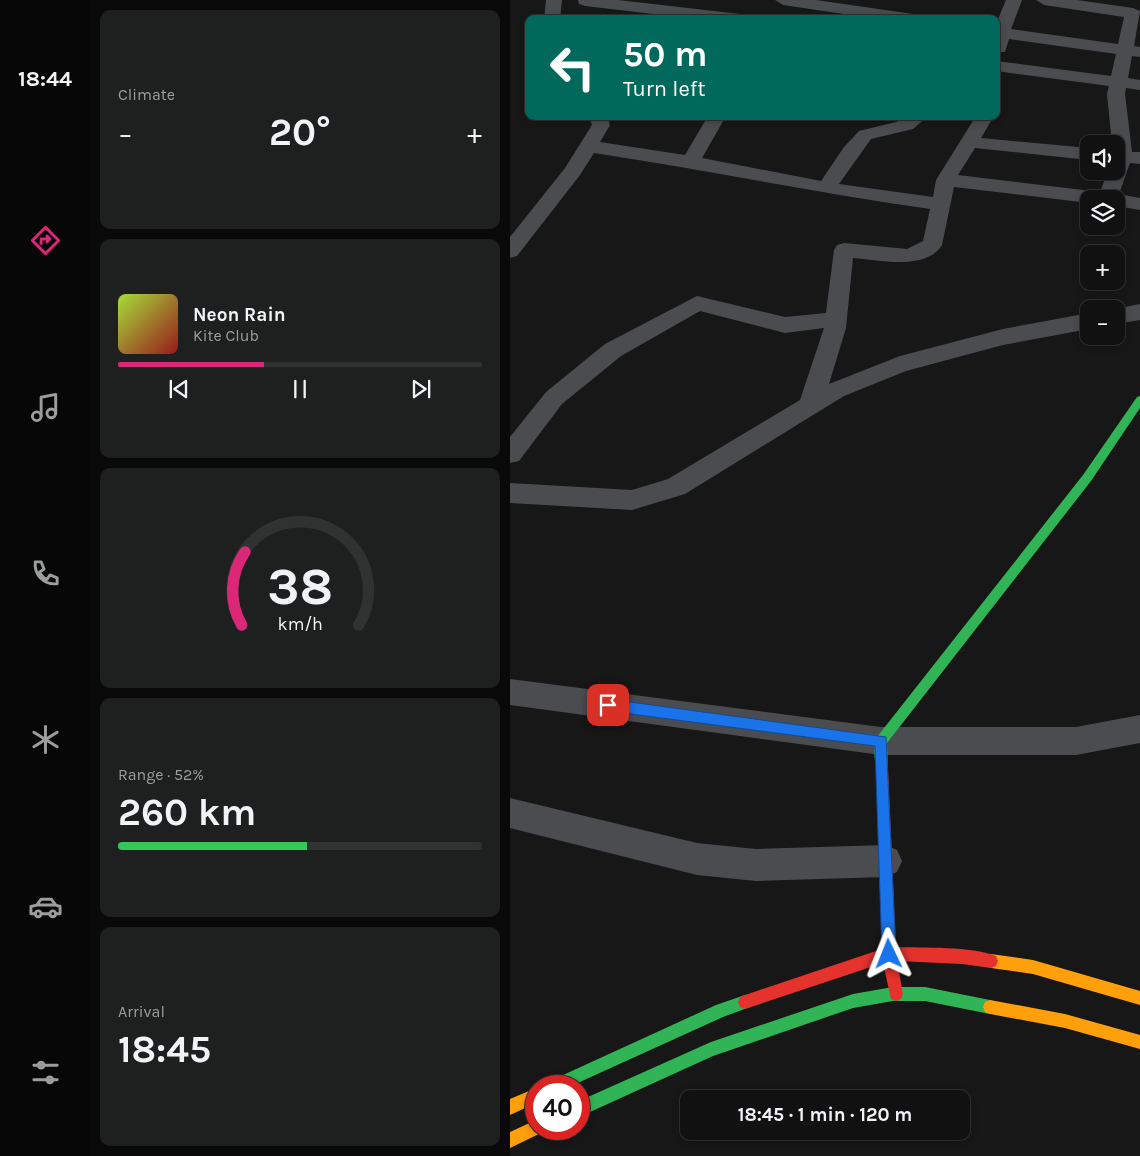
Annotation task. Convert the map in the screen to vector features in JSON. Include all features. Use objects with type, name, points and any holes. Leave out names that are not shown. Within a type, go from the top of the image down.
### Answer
[{"type":"street","points":[[552,15],[554,0]]},
{"type":"street","points":[[783,0],[886,15]]},
{"type":"street","points":[[1014,0],[1000,32],[1132,51]]},
{"type":"street","points":[[1044,0],[1133,13],[1132,51],[1116,94],[1126,157],[1110,190]]},
{"type":"street","points":[[585,1],[706,15]]},
{"type":"street","points":[[1000,63],[1140,85]]},
{"type":"street","points":[[510,251],[573,171],[601,126],[599,120]]},
{"type":"street","points":[[690,162],[715,120]]},
{"type":"street","points":[[826,188],[863,135],[876,131],[901,128],[916,120]]},
{"type":"street","points":[[810,406],[836,319],[844,250],[910,256],[932,245],[946,180],[969,142],[980,120]]},
{"type":"street","points":[[969,142],[1080,153]]},
{"type":"street","points":[[588,146],[690,162],[826,188],[940,204]]},
{"type":"street","points":[[946,180],[1080,196]]},
{"type":"street","points":[[1125,202],[1140,204]]},
{"type":"street","points":[[510,454],[554,398],[613,350],[697,304],[786,325],[836,319]]},
{"type":"street","points":[[1125,314],[1140,312]]},
{"type":"street","points":[[510,493],[632,500],[676,487],[836,390],[900,364],[1002,338],[1080,323]]},
{"type":"street","points":[[896,994],[889,954],[882,741],[1087,478],[1140,400]]},
{"type":"street","points":[[510,692],[882,741],[1076,741],[1140,729]]},
{"type":"street","points":[[510,813],[697,859],[756,866],[886,860]]},
{"type":"street","points":[[578,1075],[721,1010],[889,954],[962,957],[1033,967],[1140,998]]},
{"type":"street","points":[[590,1104],[711,1049],[853,1001],[896,994],[925,994],[1056,1019],[1140,1042]]},
{"type":"street","points":[[510,1107],[525,1100]]},
{"type":"street","points":[[510,1140],[525,1133]]},
{"type":"traffic: fast","points":[[882,768],[881,741],[1087,478],[1140,400]]},
{"type":"traffic: fast","points":[[590,1104],[711,1049],[853,1001],[893,994],[925,994],[990,1007]]},
{"type":"traffic: fast","points":[[579,1075],[721,1010],[745,1002]]},
{"type":"traffic: slow","points":[[991,961],[1033,967],[1140,998]]},
{"type":"traffic: slow","points":[[990,1007],[1065,1021],[1140,1042]]},
{"type":"traffic: slow","points":[[510,1107],[525,1100]]},
{"type":"traffic: slow","points":[[510,1140],[525,1133]]},
{"type":"traffic: jam","points":[[882,768],[889,954],[896,994]]},
{"type":"traffic: jam","points":[[745,1002],[889,954],[962,957],[991,961]]},
{"type":"route","points":[[608,705],[882,741],[889,954]]}]
